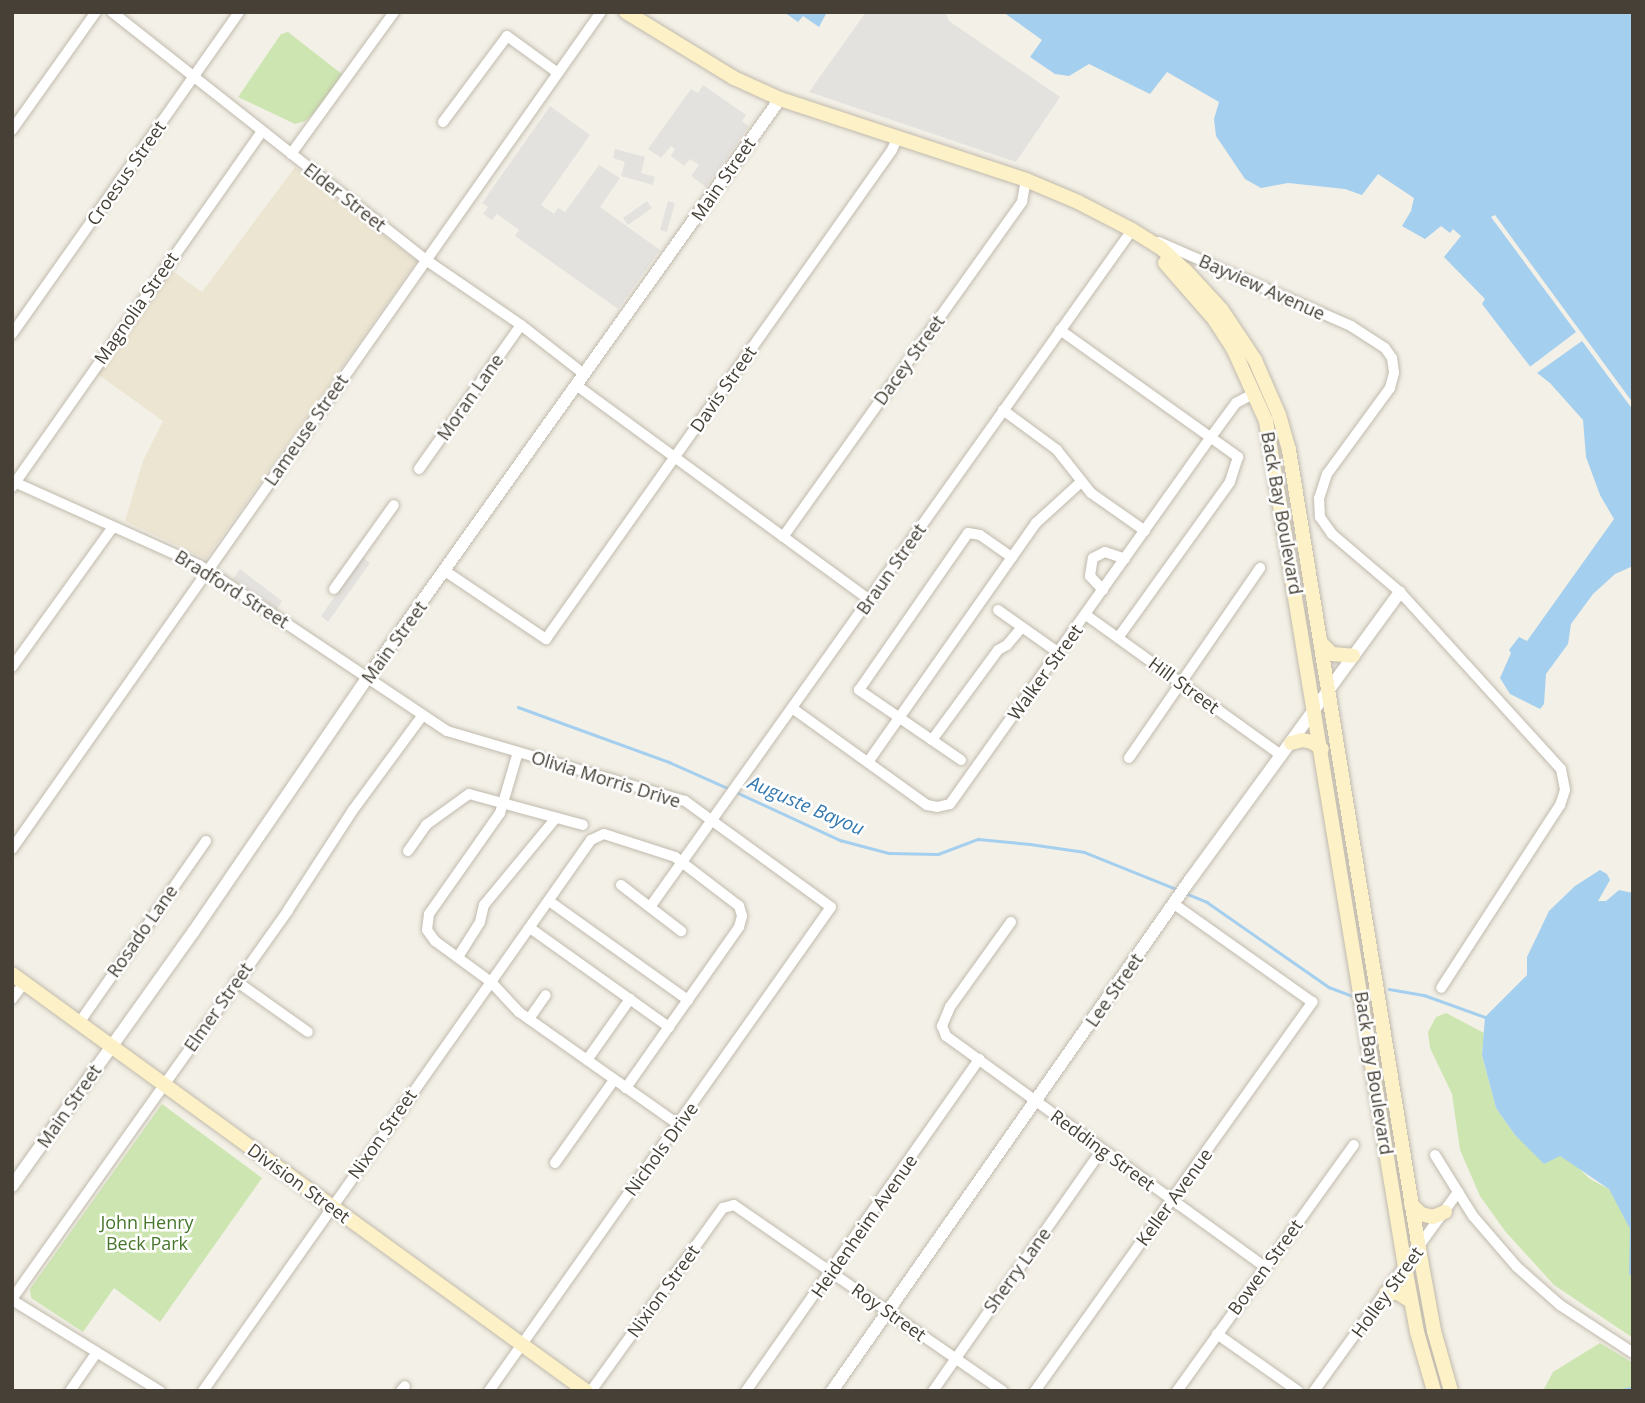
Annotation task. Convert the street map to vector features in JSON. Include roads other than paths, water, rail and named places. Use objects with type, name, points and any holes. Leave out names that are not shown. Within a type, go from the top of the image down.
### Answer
[{"type":"main road","name":"Bayview Avenue","points":[[626,12],[734,78],[780,99],[1026,180],[1078,202],[1132,230]]},
{"type":"main road","name":"Back Bay Boulevard","points":[[1132,230],[1214,319],[1255,393],[1273,453],[1405,1267],[1434,1391]]},
{"type":"main road","name":"Back Bay Boulevard","points":[[1132,230],[1161,248],[1221,309],[1255,360],[1269,388],[1289,450],[1411,1204],[1434,1331],[1451,1391]]},
{"type":"main road","points":[[1320,642],[1332,654],[1353,656]]},
{"type":"main road","points":[[1291,743],[1302,740],[1312,742],[1322,749]]},
{"type":"main road","name":"Division Street","points":[[18,979],[589,1391]]},
{"type":"main road","points":[[1411,1204],[1421,1214],[1433,1217],[1445,1212]]},
{"type":"main road","points":[[1386,1293],[1398,1293],[1411,1301]]},
{"type":"street","name":"Elder Street","points":[[112,12],[426,260],[521,325],[584,374]]},
{"type":"street","name":"Croesus Street","points":[[12,334],[239,12]]},
{"type":"street","points":[[291,154],[394,12]]},
{"type":"street","name":"Lameuse Street","points":[[12,849],[601,12]]},
{"type":"street","points":[[12,130],[93,13]]},
{"type":"street","points":[[443,122],[507,36],[558,73]]},
{"type":"street","name":"Main Street","points":[[12,1186],[194,931],[368,677],[780,99]]},
{"type":"street","name":"Magnolia Street","points":[[13,484],[262,131]]},
{"type":"street","name":"Davis Street","points":[[445,571],[546,639],[892,150],[897,138]]},
{"type":"street","name":"Dacey Street","points":[[783,537],[1015,212],[1025,193],[1026,180]]},
{"type":"street","name":"Bayview Avenue","points":[[1132,230],[1358,330],[1385,348],[1392,358],[1394,373],[1390,388],[1327,474],[1319,498],[1320,517],[1332,534],[1400,592],[1562,769],[1565,782],[1560,805],[1441,988]]},
{"type":"street","name":"Braun Street","points":[[650,907],[1132,230]]},
{"type":"street","name":"Moran Lane","points":[[419,469],[521,325]]},
{"type":"street","points":[[1060,330],[1238,457],[1233,475],[1118,638]]},
{"type":"street","points":[[576,385],[870,600]]},
{"type":"street","name":"Walker Street","points":[[792,708],[928,805],[937,807],[950,804],[1236,403],[1255,393]]},
{"type":"street","points":[[1003,410],[1057,450],[1080,482],[1145,531]]},
{"type":"street","points":[[868,762],[1044,513],[1080,482]]},
{"type":"street","name":"Bradford Street","points":[[13,484],[186,557],[368,677]]},
{"type":"street","points":[[334,589],[394,505]]},
{"type":"street","points":[[12,667],[113,527]]},
{"type":"street","points":[[961,760],[859,690],[968,533],[974,532],[1012,557]]},
{"type":"street","points":[[1103,590],[1090,576],[1093,558],[1105,552],[1125,559]]},
{"type":"street","points":[[1129,758],[1260,568]]},
{"type":"street","name":"Lee Street","points":[[832,1391],[1191,880],[1400,592]]},
{"type":"street","points":[[998,610],[1059,653]]},
{"type":"street","name":"Hill Street","points":[[1086,615],[1282,756]]},
{"type":"street","points":[[932,740],[998,650],[1007,645],[1022,627]]},
{"type":"street","name":"Olivia Morris Drive","points":[[368,677],[447,731],[677,798],[712,819],[831,907]]},
{"type":"street","name":"Elmer Street","points":[[12,1299],[422,716]]},
{"type":"street","points":[[518,752],[497,819],[429,914],[427,930],[435,941],[491,982],[529,1019],[678,1124]]},
{"type":"street","points":[[408,851],[426,825],[464,796],[474,794],[583,825]]},
{"type":"street","points":[[458,957],[480,922],[484,905],[556,818]]},
{"type":"street","name":"Nixon Street","points":[[202,1391],[591,840],[608,835],[660,851],[682,862]]},
{"type":"street","name":"Rosado Lane","points":[[79,1023],[206,841]]},
{"type":"street","points":[[626,1088],[739,927],[743,916],[739,906],[682,862]]},
{"type":"street","points":[[621,885],[681,930]]},
{"type":"street","points":[[549,901],[688,1000]]},
{"type":"street","name":"Keller Avenue","points":[[1035,1391],[1312,1002],[1176,902]]},
{"type":"street","name":"Nichols Drive","points":[[489,1391],[831,907]]},
{"type":"street","name":"Redding Street","points":[[1010,922],[950,1007],[944,1019],[943,1031],[1036,1102],[1265,1267]]},
{"type":"street","points":[[530,928],[669,1027]]},
{"type":"street","points":[[12,999],[18,979]]},
{"type":"street","points":[[236,981],[308,1031]]},
{"type":"street","points":[[529,1019],[546,995]]},
{"type":"street","points":[[587,1060],[630,999]]},
{"type":"street","name":"Heidenheim Avenue","points":[[746,1391],[979,1059]]},
{"type":"street","points":[[555,1163],[614,1080]]},
{"type":"street","name":"Bowen Street","points":[[1177,1391],[1354,1145]]},
{"type":"street","name":"Sherry Lane","points":[[933,1391],[1102,1150]]},
{"type":"street","points":[[1435,1155],[1495,1243],[1537,1286],[1633,1353]]},
{"type":"street","name":"Holley Street","points":[[1314,1391],[1458,1192]]},
{"type":"street","name":"Nixion Street","points":[[589,1391],[723,1208],[728,1205],[741,1207]]},
{"type":"street","name":"Roy Street","points":[[741,1207],[1003,1391]]},
{"type":"street","points":[[12,1299],[160,1391]]},
{"type":"street","points":[[1217,1334],[1298,1391]]},
{"type":"street","points":[[69,1391],[97,1352]]},
{"type":"water","points":[[784,12],[827,12],[819,27],[803,16],[798,22]]},
{"type":"water","points":[[1003,12],[1633,12],[1633,566],[1615,574],[1593,594],[1571,624],[1568,644],[1546,674],[1544,704],[1540,709],[1510,694],[1500,678],[1511,653],[1509,650],[1519,637],[1527,641],[1614,519],[1600,495],[1586,457],[1583,420],[1550,383],[1532,369],[1482,304],[1485,299],[1444,257],[1461,236],[1453,229],[1450,233],[1441,226],[1425,239],[1402,226],[1411,211],[1414,198],[1378,174],[1362,195],[1345,189],[1288,183],[1261,188],[1245,179],[1216,136],[1214,119],[1219,102],[1167,72],[1150,94],[1089,64],[1069,76],[1055,74],[1030,57],[1042,40]]},
{"type":"water","points":[[1600,870],[1607,874],[1610,880],[1598,901],[1606,901],[1619,890],[1633,893],[1633,1278],[1629,1274],[1630,1229],[1609,1189],[1560,1156],[1544,1164],[1515,1135],[1496,1108],[1482,1055],[1485,1017],[1527,975],[1527,957],[1549,911],[1575,886]]},
{"type":"waterway","name":"Auguste Bayou","points":[[518,707],[669,762],[730,789]]},
{"type":"waterway","name":"Auguste Bayou","points":[[736,792],[840,840],[889,853],[938,854],[978,839],[1030,844],[1084,852],[1179,890]]},
{"type":"waterway","name":"Auguste Bayou","points":[[1185,893],[1207,902],[1329,987],[1352,996]]},
{"type":"waterway","name":"Auguste Bayou","points":[[1389,989],[1424,995],[1485,1017]]},
{"type":"waterway","points":[[1617,1391],[1633,1388]]},
{"type":"park label","name":"John Henry Beck Park","points":[[147,1233]]}]
